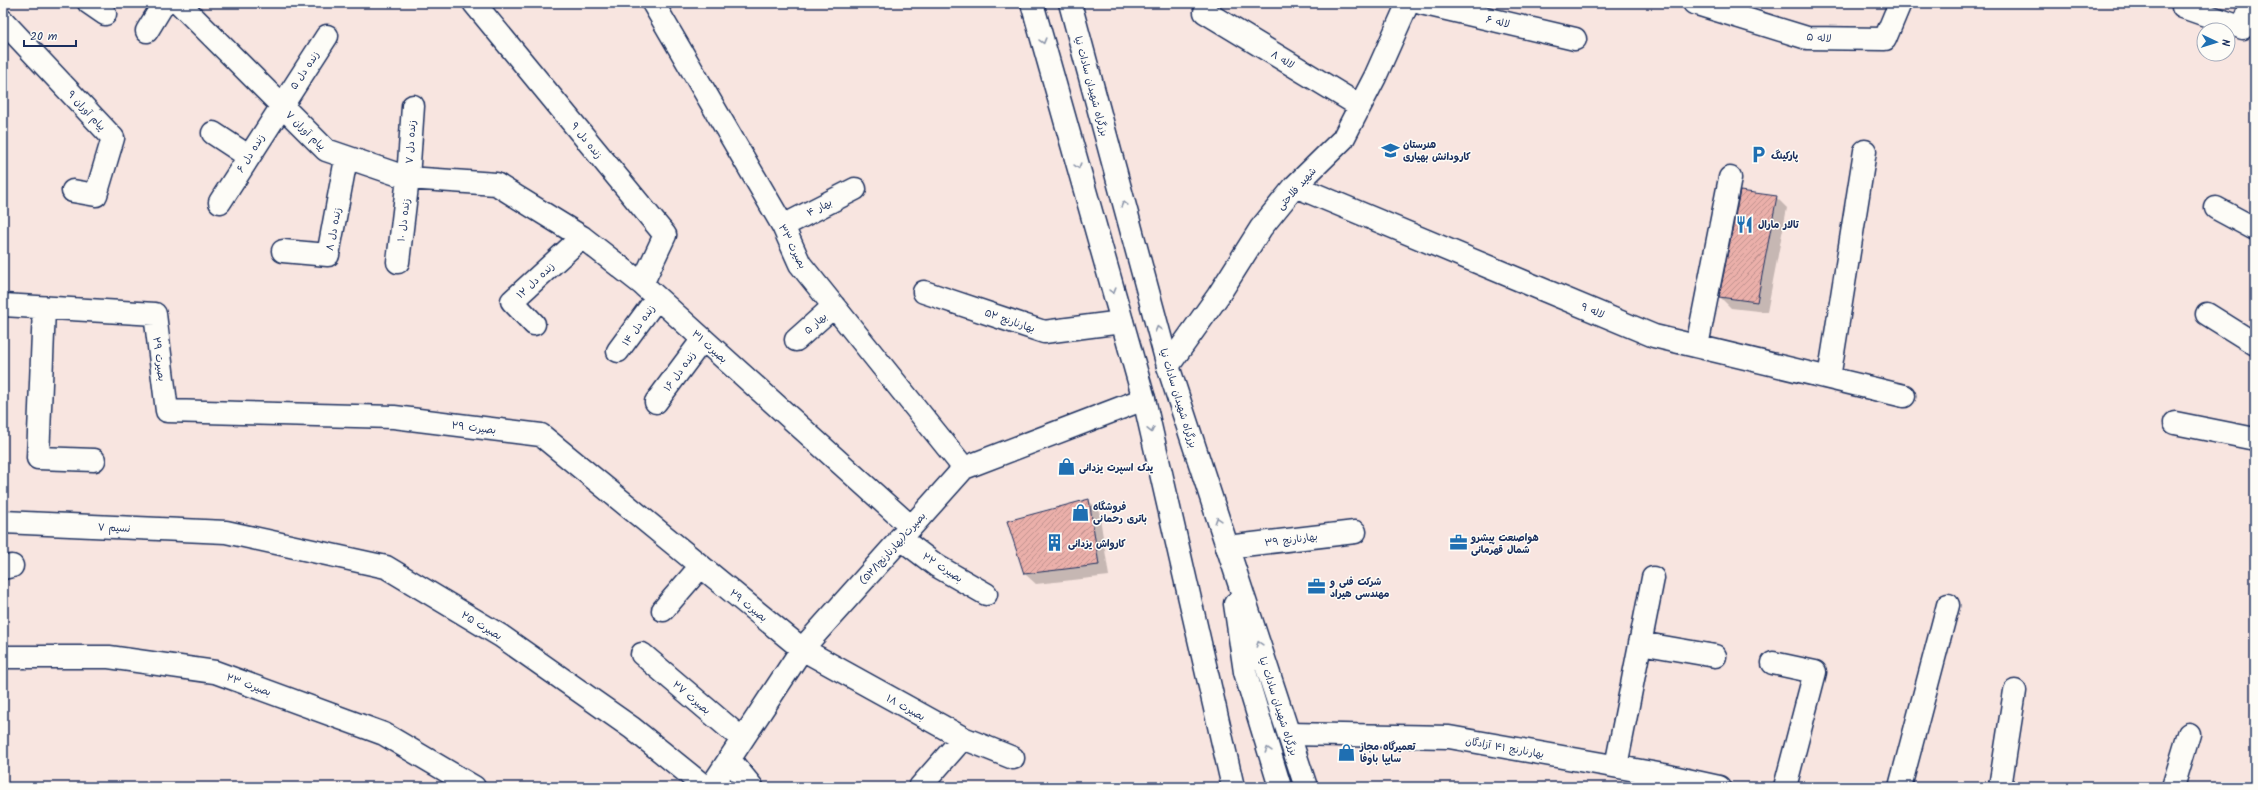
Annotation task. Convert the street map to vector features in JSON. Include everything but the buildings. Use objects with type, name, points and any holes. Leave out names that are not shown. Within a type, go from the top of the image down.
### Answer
[{"type":"main road","points":[[147,31],[164,3]]},
{"type":"main road","name":"پیام آوران ۷","points":[[179,3],[326,150],[346,159],[408,178],[496,184]]},
{"type":"main road","name":"زنده دل ۹","points":[[474,3],[665,235],[649,291]]},
{"type":"main road","name":"بصیرت ۳۳","points":[[653,3],[783,226],[800,264],[964,468]]},
{"type":"main road","points":[[1032,3],[1144,399],[1233,787]]},
{"type":"main road","name":"بزرگراه شهیدان سادات نیا","points":[[1070,3],[1168,366],[1306,787]]},
{"type":"main road","name":"شهید فلاحتی","points":[[1168,366],[1218,296],[1261,228],[1295,186],[1343,139],[1408,3]]},
{"type":"main road","name":"لاله ۶","points":[[1421,3],[1575,39]]},
{"type":"main road","name":"لاله ۵","points":[[1694,3],[1807,38],[1885,38],[1900,3]]},
{"type":"main road","points":[[2184,7],[2243,28],[2252,3]]},
{"type":"main road","name":"لاله ۸","points":[[1205,12],[1360,106]]},
{"type":"main road","name":"پیام آوران ۹","points":[[3,21],[113,138],[96,195],[73,191]]},
{"type":"main road","name":"زنده دل ۵","points":[[281,105],[327,36]]},
{"type":"main road","name":"زنده دل ۶","points":[[220,202],[281,105]]},
{"type":"main road","name":"زنده دل ۷","points":[[408,178],[413,106]]},
{"type":"main road","points":[[213,133],[248,156]]},
{"type":"main road","points":[[1829,378],[1865,151]]},
{"type":"main road","name":"زنده دل ۸","points":[[282,251],[328,256],[346,159]]},
{"type":"main road","name":"زنده دل ۱۰","points":[[398,262],[408,178]]},
{"type":"main road","points":[[1697,346],[1730,178]]},
{"type":"main road","name":"بصیرت ۳۱","points":[[496,184],[582,237],[649,291],[702,339],[906,532]]},
{"type":"main road","name":"لاله ۹","points":[[1295,186],[1654,336],[1904,396]]},
{"type":"main road","name":"بهار ۴","points":[[783,226],[855,189]]},
{"type":"main road","points":[[2216,208],[2255,229]]},
{"type":"main road","name":"زنده دل ۱۲","points":[[534,324],[512,301],[582,237]]},
{"type":"main road","name":"زنده دل ۱۴","points":[[618,351],[649,291]]},
{"type":"main road","name":"بهارنارنج ۵۲","points":[[924,292],[1044,332],[1122,322]]},
{"type":"main road","points":[[3,305],[44,308],[38,458],[94,460]]},
{"type":"main road","name":"بهار ۵","points":[[796,340],[834,306]]},
{"type":"main road","name":"بصیرت ۲۹","points":[[44,308],[155,314],[167,411],[394,417],[541,435],[802,649]]},
{"type":"main road","points":[[2207,314],[2255,344]]},
{"type":"main road","name":"زنده دل ۱۶","points":[[656,402],[702,339]]},
{"type":"main road","name":"بصیرت(بهارنارنج۵۲/۱)","points":[[710,787],[802,649],[964,468],[1144,399]]},
{"type":"main road","points":[[2175,423],[2255,439]]},
{"type":"main road","name":"نسیم ۷","points":[[3,522],[226,532]]},
{"type":"main road","name":"بصیرت ۲۵","points":[[226,532],[386,567],[507,641],[632,728],[705,787]]},
{"type":"main road","name":"بصیرت ۲۲","points":[[906,532],[937,566],[986,594]]},
{"type":"main road","name":"بهارنارنج ۳۹","points":[[1227,547],[1355,532]]},
{"type":"main road","points":[[1227,547],[1245,672],[1280,787]]},
{"type":"main road","points":[[663,610],[701,566]]},
{"type":"main road","points":[[1616,766],[1653,578]]},
{"type":"main road","points":[[1900,787],[1948,605]]},
{"type":"main road","points":[[1640,643],[1715,656]]},
{"type":"main road","name":"بصیرت ۱۸","points":[[802,649],[963,738],[1013,758]]},
{"type":"main road","name":"بصیرت ۲۷","points":[[642,654],[742,739]]},
{"type":"main road","name":"بصیرت ۲۳","points":[[3,657],[109,657],[215,672],[384,734],[474,787]]},
{"type":"main road","points":[[1773,663],[1815,672],[1785,787]]},
{"type":"main road","points":[[2000,787],[2015,691]]},
{"type":"main road","name":"بهارنارنج ۴۱ آزادگان","points":[[1289,734],[1449,737],[1616,766],[1720,787]]},
{"type":"main road","points":[[2173,787],[2189,734]]},
{"type":"main road","points":[[920,787],[963,738]]},
{"type":"main road","points":[[729,759],[752,787]]},
{"type":"place","name":"هنرستان کارودانش بهیاری","points":[[1390,150]]},
{"type":"place","name":"پارکینگ","points":[[1758,155]]},
{"type":"place","name":"تالار مارال","points":[[1745,224]]},
{"type":"place","name":"یدک اسپرت یزدانی","points":[[1066,467]]},
{"type":"place","name":"فروشگاه باتری رحمانی","points":[[1080,512]]},
{"type":"place","name":"کارواش یزدانی","points":[[1055,543]]},
{"type":"place","name":"هواصنعت پیشرو شمال قهرمانی","points":[[1458,543]]},
{"type":"place","name":"شرکت فنی و مهندسی هیراد","points":[[1317,587]]},
{"type":"place","name":"تعمیرگاه مجاز سایپا باوفا","points":[[1347,752]]}]
